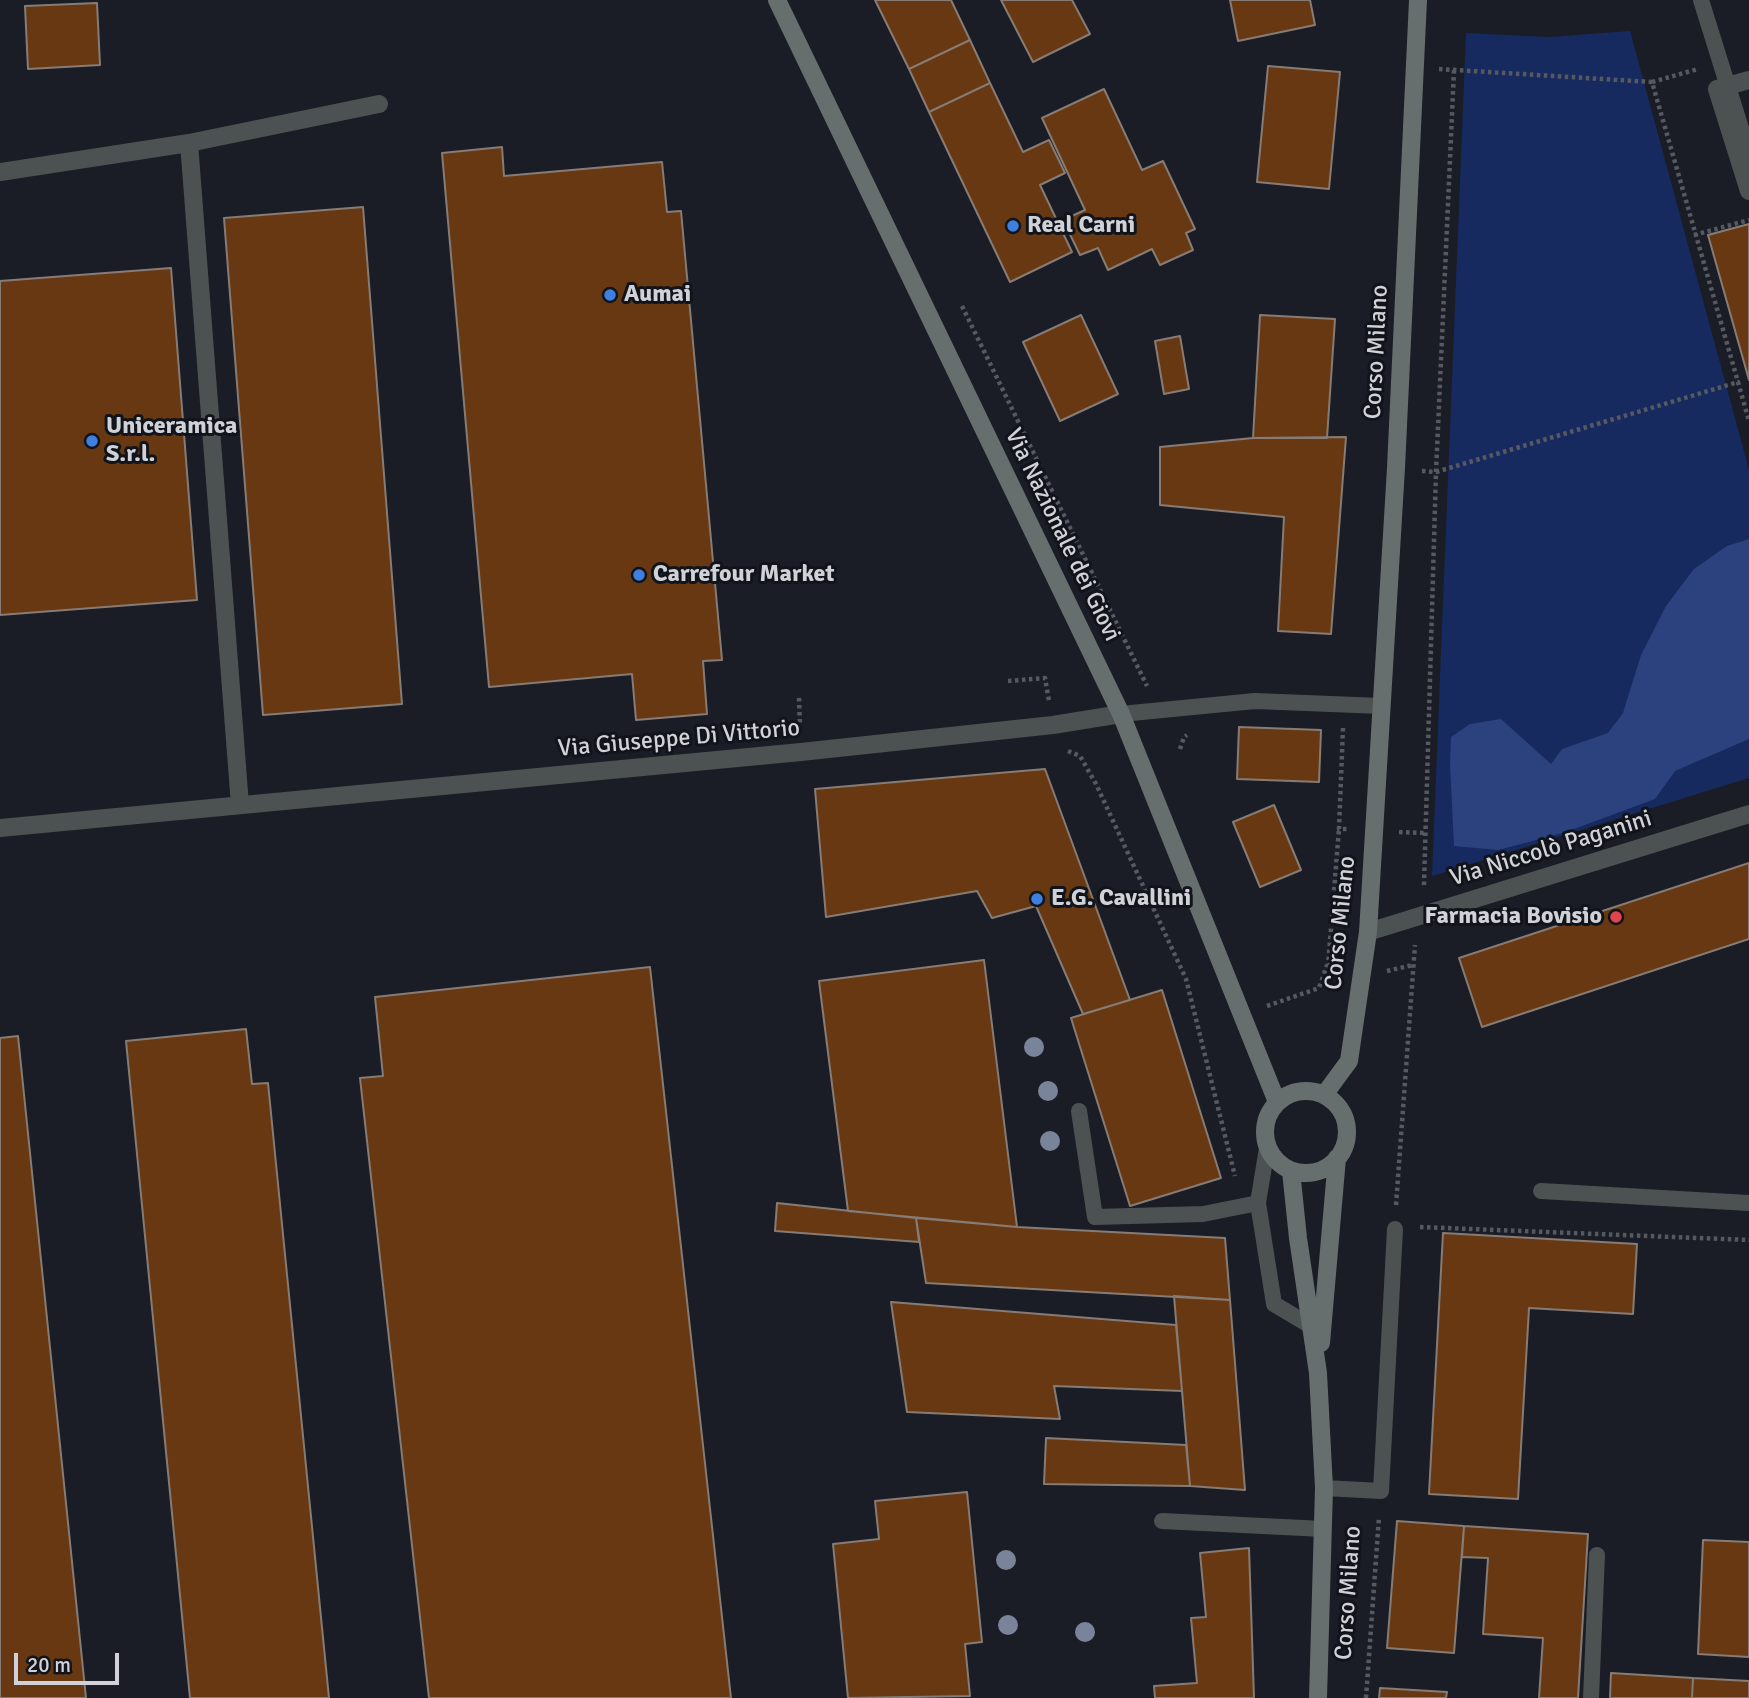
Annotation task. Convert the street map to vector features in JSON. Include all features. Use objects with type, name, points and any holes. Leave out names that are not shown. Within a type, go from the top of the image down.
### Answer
[{"type":"main road","name":"Via Nazionale dei Giovi","points":[[777,0],[1121,714],[1277,1102]]},
{"type":"main road","name":"Corso Milano","points":[[1324,1095],[1349,1061],[1368,932],[1396,468],[1418,0]]},
{"type":"main road","points":[[1311,1090],[1324,1095],[1338,1107],[1346,1123],[1346,1142],[1337,1158],[1324,1169],[1291,1171],[1277,1162],[1267,1148],[1265,1124],[1277,1102],[1287,1094],[1311,1090]]},
{"type":"main road","points":[[1318,1373],[1337,1158]]},
{"type":"main road","points":[[1291,1171],[1318,1373],[1324,1489],[1318,1698]]},
{"type":"street","points":[[1749,80],[1717,89],[1749,191]]},
{"type":"street","points":[[0,172],[189,143],[379,104]]},
{"type":"street","points":[[189,143],[240,806]]},
{"type":"street","name":"Via Giuseppe Di Vittorio","points":[[0,828],[800,752],[1015,729],[1121,714]]},
{"type":"street","name":"Via Niccolò Paganini","points":[[1368,932],[1749,814]]},
{"type":"lane","points":[[1701,0],[1727,86],[1744,117],[1749,154]]},
{"type":"lane","points":[[1121,714],[1255,701],[1382,706]]},
{"type":"lane","points":[[1079,1111],[1095,1217],[1203,1214],[1258,1203]]},
{"type":"lane","points":[[1267,1148],[1258,1203],[1274,1304],[1311,1326]]},
{"type":"lane","points":[[1541,1191],[1749,1203]]},
{"type":"lane","points":[[1381,1492],[1402,1228]]},
{"type":"lane","name":"Corso Milano","points":[[1324,1489],[1381,1492]]},
{"type":"lane","points":[[1162,1521],[1324,1530]]},
{"type":"lane","points":[[1591,1698],[1597,1555]]},
{"type":"path","points":[[1414,68],[1651,82],[1720,62]]},
{"type":"path","points":[[1436,881],[1423,886],[1436,472],[1454,70]]},
{"type":"path","points":[[1651,82],[1749,421]]},
{"type":"path","points":[[1694,235],[1749,220]]},
{"type":"path","points":[[962,306],[1158,709]]},
{"type":"path","points":[[1396,468],[1436,472],[1738,382]]},
{"type":"path","points":[[1267,1006],[1318,988],[1328,965],[1339,828],[1343,722]]},
{"type":"path","points":[[1180,749],[1184,737],[1192,731]]},
{"type":"path","points":[[1096,784],[1186,979],[1235,1177]]},
{"type":"path","points":[[1339,828],[1426,833]]},
{"type":"path","points":[[1328,965],[1362,970]]},
{"type":"path","points":[[1396,1212],[1413,965]]},
{"type":"path","points":[[1402,1228],[1749,1240]]},
{"type":"path","name":"Corso Milano","points":[[1366,1698],[1381,1492]]},
{"type":"shaded area","points":[[1630,31],[1749,470],[1749,778],[1432,876],[1466,33],[1549,37]]},
{"type":"shaded area","points":[[1749,539],[1749,739],[1675,771],[1655,799],[1563,833],[1498,850],[1454,846],[1451,737],[1470,724],[1501,719],[1551,764],[1562,749],[1608,733],[1623,713],[1641,655],[1666,606],[1694,569],[1727,546]]},
{"type":"building","points":[[875,0],[951,0],[970,40],[909,69]]},
{"type":"building","points":[[1001,0],[1072,0],[1090,34],[1033,62]]},
{"type":"building","points":[[1230,0],[1310,0],[1315,25],[1238,41]]},
{"type":"building","points":[[97,3],[100,65],[28,69],[25,6]]},
{"type":"building","points":[[970,40],[990,83],[929,112],[909,69]]},
{"type":"building","points":[[1268,66],[1340,72],[1329,189],[1257,182]]},
{"type":"building","points":[[990,83],[1023,152],[1049,140],[1065,173],[1040,185],[1072,252],[1010,282],[929,112]]},
{"type":"building","points":[[1104,89],[1142,170],[1163,161],[1195,229],[1186,233],[1193,250],[1160,265],[1152,249],[1108,270],[1098,248],[1080,255],[1063,220],[1085,210],[1042,118]]},
{"type":"building","points":[[502,147],[504,176],[662,162],[667,212],[681,211],[722,660],[703,661],[707,714],[636,720],[632,674],[489,687],[442,153]]},
{"type":"building","points":[[363,207],[402,704],[263,715],[224,218]]},
{"type":"building","points":[[1749,224],[1749,380],[1708,235]]},
{"type":"building","name":"Uniceramica S.r.l.","points":[[171,268],[197,600],[0,615],[0,281]]},
{"type":"building","points":[[1081,315],[1118,394],[1060,421],[1023,342]]},
{"type":"building","points":[[1260,315],[1335,319],[1327,438],[1253,438]]},
{"type":"building","points":[[1180,336],[1189,389],[1164,394],[1155,341]]},
{"type":"building","points":[[1346,437],[1331,634],[1278,631],[1284,517],[1160,505],[1160,447],[1253,438]]},
{"type":"building","points":[[1239,727],[1321,730],[1319,782],[1237,779]]},
{"type":"building","name":"E.G. Cavallini","points":[[1045,769],[1130,1000],[1083,1014],[1036,906],[992,918],[977,891],[826,917],[815,789]]},
{"type":"building","points":[[1274,805],[1301,870],[1260,887],[1233,822]]},
{"type":"building","points":[[1749,863],[1749,939],[1482,1027],[1459,958]]},
{"type":"building","points":[[984,960],[1017,1227],[848,1211],[819,981]]},
{"type":"building","points":[[650,967],[731,1698],[429,1698],[360,1078],[383,1076],[375,997]]},
{"type":"building","points":[[1162,990],[1221,1178],[1130,1206],[1071,1018]]},
{"type":"building","points":[[246,1029],[252,1084],[268,1083],[329,1698],[190,1698],[126,1041]]},
{"type":"building","points":[[18,1036],[86,1698],[0,1698],[0,1038]]},
{"type":"building","points":[[777,1203],[916,1218],[919,1242],[775,1231]]},
{"type":"building","points":[[916,1218],[1017,1227],[1225,1238],[1230,1300],[926,1283]]},
{"type":"building","points":[[1443,1233],[1637,1244],[1633,1314],[1529,1308],[1518,1499],[1429,1494]]},
{"type":"building","points":[[1174,1296],[1230,1300],[1245,1490],[1190,1486]]},
{"type":"building","points":[[891,1302],[1176,1325],[1182,1391],[1054,1386],[1060,1419],[907,1412]]},
{"type":"building","points":[[1046,1438],[1186,1445],[1190,1486],[1044,1484]]},
{"type":"building","points":[[967,1492],[982,1642],[965,1644],[970,1696],[848,1698],[833,1544],[879,1539],[875,1501]]},
{"type":"building","points":[[1397,1521],[1464,1526],[1454,1653],[1387,1648]]},
{"type":"building","points":[[1464,1526],[1588,1534],[1578,1698],[1539,1698],[1543,1638],[1483,1634],[1488,1558],[1462,1557]]},
{"type":"building","points":[[1703,1540],[1749,1542],[1749,1657],[1698,1654]]},
{"type":"building","points":[[1249,1548],[1254,1698],[1155,1698],[1154,1686],[1197,1683],[1191,1618],[1206,1617],[1200,1553]]},
{"type":"building","points":[[1611,1673],[1693,1678],[1692,1698],[1610,1698]]},
{"type":"building","points":[[1693,1678],[1749,1681],[1749,1698],[1692,1698]]},
{"type":"building","points":[[1380,1688],[1447,1692],[1446,1698],[1379,1698]]},
{"type":"place","name":"Real Carni","points":[[1013,226]]},
{"type":"place","name":"Aumai","points":[[610,295]]},
{"type":"place","name":"Uniceramica S.r.l.","points":[[92,441]]},
{"type":"place","name":"Carrefour Market","points":[[639,575]]},
{"type":"place","name":"E.G. Cavallini","points":[[1037,899]]},
{"type":"place","name":"Farmacia Bovisio","points":[[1616,917]]}]
